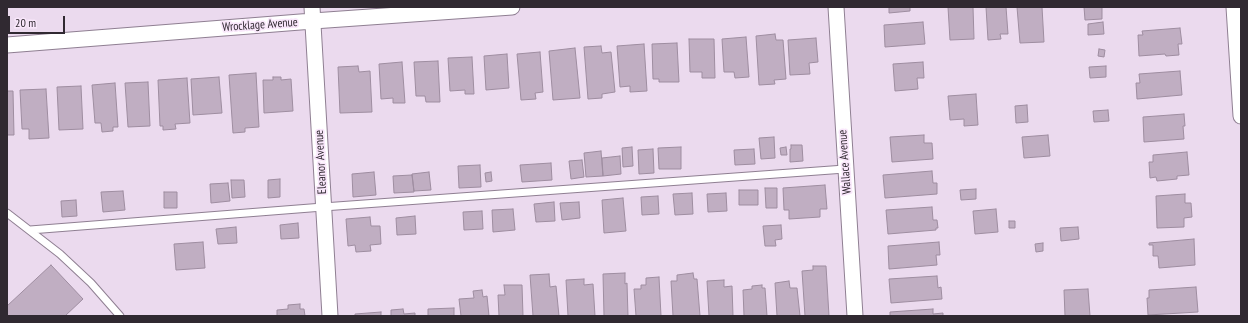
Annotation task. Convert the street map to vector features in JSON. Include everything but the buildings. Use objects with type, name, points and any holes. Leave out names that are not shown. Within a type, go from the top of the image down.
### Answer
[{"type":"street","name":"Wrocklage Avenue","points":[[7,45],[312,14],[512,7]]},
{"type":"street","name":"Wallace Avenue","points":[[836,7],[854,316]]},
{"type":"street","points":[[1234,7],[1241,116]]},
{"type":"street","name":"Eleanor Avenue","points":[[312,14],[330,316]]},
{"type":"lane","points":[[30,230],[845,169]]},
{"type":"lane","points":[[7,213],[60,254],[85,278],[120,316]]}]
